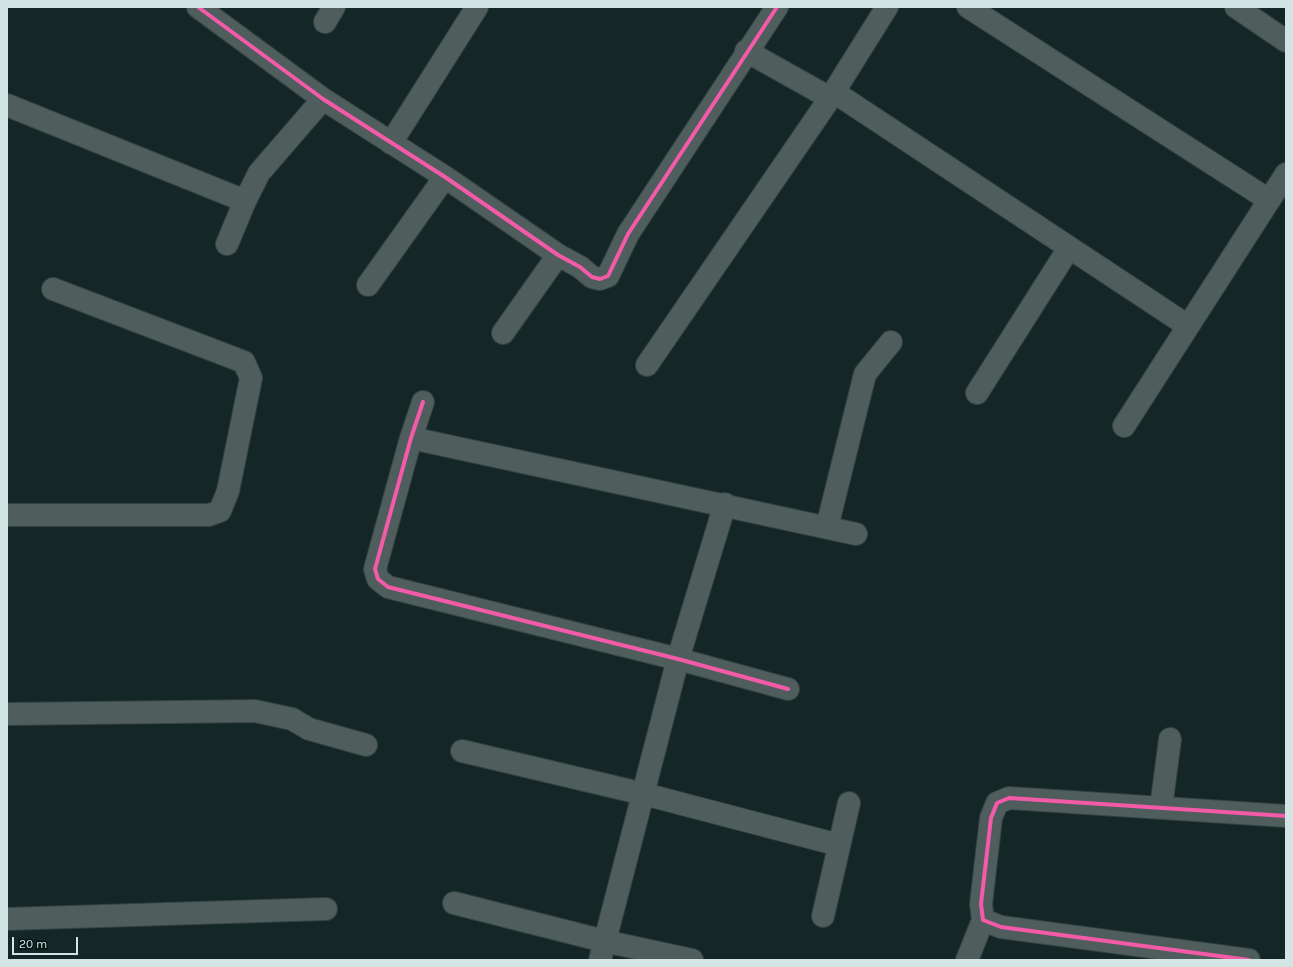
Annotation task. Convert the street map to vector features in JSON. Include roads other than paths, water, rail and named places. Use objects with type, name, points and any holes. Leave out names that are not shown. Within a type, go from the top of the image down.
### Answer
[{"type":"street","points":[[198,7],[323,99],[445,177],[558,255],[580,267],[592,277],[600,279],[608,276],[628,234],[746,51],[777,7]]},
{"type":"street","points":[[391,143],[477,7]]},
{"type":"street","points":[[647,365],[832,95],[887,7]]},
{"type":"street","points":[[968,7],[1269,200]]},
{"type":"street","points":[[1236,7],[1286,41]]},
{"type":"street","points":[[746,51],[832,95],[1188,326]]},
{"type":"street","points":[[227,244],[259,172],[323,99]]},
{"type":"street","points":[[7,105],[245,201]]},
{"type":"street","points":[[1124,426],[1286,174]]},
{"type":"street","points":[[368,285],[445,177]]},
{"type":"street","points":[[977,393],[1069,248]]},
{"type":"street","points":[[503,333],[558,255]]},
{"type":"street","points":[[7,515],[209,515],[220,511],[228,491],[250,378],[244,362],[53,289]]},
{"type":"street","points":[[827,527],[865,374],[891,342]]},
{"type":"street","points":[[423,402],[411,438],[375,570],[378,579],[388,587],[678,659],[788,689]]},
{"type":"street","points":[[411,438],[725,504],[856,534]]},
{"type":"street","points":[[602,951],[678,659],[725,504]]},
{"type":"street","points":[[7,714],[255,711],[292,719],[308,729],[366,745]]},
{"type":"street","points":[[1161,808],[1170,739]]},
{"type":"street","points":[[462,751],[644,794],[839,845]]},
{"type":"street","points":[[967,960],[983,920],[981,904],[991,818],[997,803],[1009,798],[1286,816]]},
{"type":"street","points":[[823,916],[849,803]]},
{"type":"street","points":[[454,903],[602,951],[692,960]]},
{"type":"street","points":[[7,919],[326,909]]},
{"type":"street","points":[[983,920],[1002,927],[1249,960]]}]
